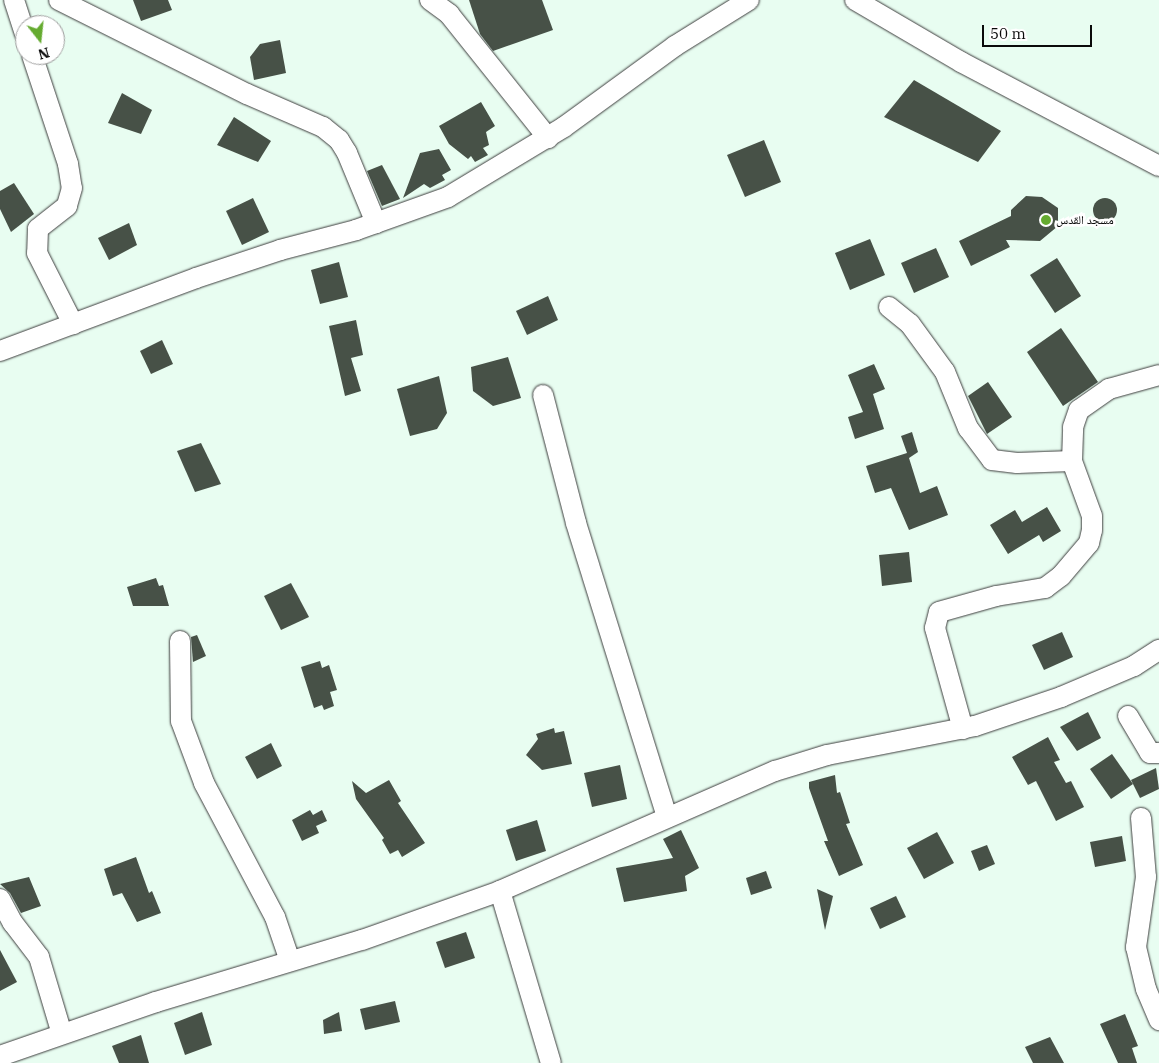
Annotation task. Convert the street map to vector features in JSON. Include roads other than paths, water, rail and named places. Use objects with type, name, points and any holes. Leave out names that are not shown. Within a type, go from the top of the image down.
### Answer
[{"type":"street","points":[[14,0],[19,15]]},
{"type":"street","points":[[59,0],[247,94],[323,127],[339,140],[347,153],[376,223]]},
{"type":"street","points":[[430,0],[449,14],[548,138]]},
{"type":"street","points":[[0,351],[280,250],[376,223],[448,196],[548,138],[675,46],[749,0]]},
{"type":"street","points":[[855,0],[961,62],[1159,166]]},
{"type":"street","points":[[35,65],[68,164],[72,188],[67,206],[38,229],[37,253],[73,324]]},
{"type":"street","points":[[890,307],[910,324],[946,372],[968,428],[992,460],[1017,463],[1072,462]]},
{"type":"street","points":[[963,729],[935,620],[939,612],[996,596],[1045,588],[1061,576],[1088,543],[1092,530],[1092,516],[1072,462],[1073,427],[1079,410],[1109,389],[1159,376]]},
{"type":"street","points":[[543,395],[576,523],[667,817]]},
{"type":"street","points":[[180,641],[181,720],[204,783],[276,917],[290,961]]},
{"type":"street","points":[[0,1056],[500,891],[775,771],[827,756],[963,729],[1062,697],[1134,666],[1159,650]]},
{"type":"street","points":[[1128,716],[1150,753],[1159,753]]},
{"type":"street","points":[[1141,818],[1146,877],[1136,947],[1152,986],[1159,1020]]},
{"type":"street","points":[[500,891],[551,1063]]},
{"type":"street","points":[[0,899],[13,923],[39,957],[62,1034]]},
{"type":"place","name":"مسجد القدس","points":[[1046,220]]}]
